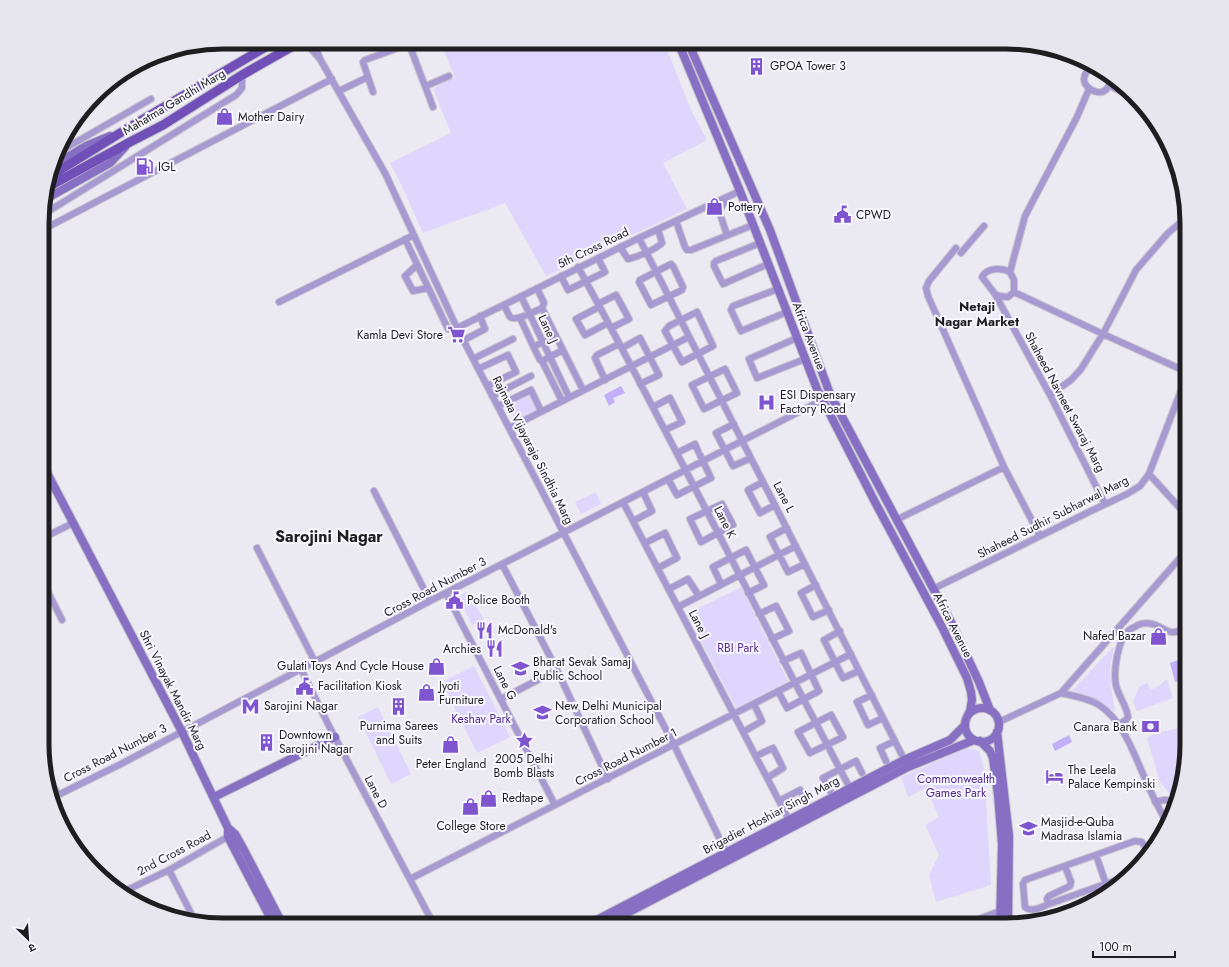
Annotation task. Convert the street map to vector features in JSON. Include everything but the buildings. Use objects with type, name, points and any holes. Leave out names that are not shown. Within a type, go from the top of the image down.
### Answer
[{"type":"main road","name":"Mahatma Gandhi Marg","points":[[56,173],[125,130],[262,49]]},
{"type":"main road","name":"Mahatma Gandhi Marg","points":[[51,196],[110,163],[130,142],[163,124],[242,75],[288,49]]},
{"type":"main road","name":"Africa Avenue","points":[[681,49],[740,191],[822,400],[942,627],[967,678],[972,700],[972,705],[968,716]]},
{"type":"main road","name":"Africa Avenue","points":[[691,49],[770,230],[830,394],[951,622],[980,682],[990,710]]},
{"type":"main road","points":[[60,162],[86,146],[125,130]]},
{"type":"main road","points":[[53,184],[130,142]]},
{"type":"main road","name":"Shri Vinayak Mandir Marg","points":[[49,477],[182,732],[231,835]]},
{"type":"main road","points":[[1000,918],[1002,844],[993,758],[990,751],[968,734],[965,725],[968,716],[980,708],[990,710],[997,717],[999,722],[998,732],[1009,836],[1008,918]]},
{"type":"main road","name":"Brigadier Hoshiar Singh Marg","points":[[615,918],[728,856],[950,740],[965,725]]},
{"type":"main road","points":[[977,740],[985,741],[990,739],[998,732]]},
{"type":"main road","points":[[214,797],[335,737]]},
{"type":"main road","name":"Brigadier Hoshiar Singh Marg","points":[[906,763],[977,740]]},
{"type":"main road","name":"Brigadier Hoshiar Singh Marg","points":[[728,856],[789,820],[852,791]]},
{"type":"main road","points":[[231,835],[271,918]]},
{"type":"main road","points":[[231,835],[252,865],[279,918]]},
{"type":"street","name":"Rajmata Vijayaraje Sindhia Marg","points":[[311,49],[320,59],[332,79],[385,173],[457,328],[674,744],[728,856]]},
{"type":"street","name":"Rajmata Vijayaraje Sindhia Marg","points":[[316,49],[320,59]]},
{"type":"street","points":[[373,92],[363,63],[365,60],[393,49]]},
{"type":"street","points":[[411,49],[433,107]]},
{"type":"street","points":[[1089,70],[1086,74],[1085,82],[1089,89],[1093,92],[1102,92],[1106,90],[1109,85],[1119,90]]},
{"type":"street","points":[[49,211],[236,95],[242,88],[242,75]]},
{"type":"street","points":[[426,86],[449,76]]},
{"type":"street","points":[[339,91],[368,77]]},
{"type":"street","points":[[49,226],[332,79]]},
{"type":"street","points":[[1014,292],[1014,280],[1010,272],[1025,216],[1077,117],[1089,89]]},
{"type":"street","points":[[66,148],[151,99]]},
{"type":"street","name":"5th Cross Road","points":[[457,328],[578,267],[740,191]]},
{"type":"street","points":[[727,198],[719,210],[727,235]]},
{"type":"street","points":[[676,221],[685,247],[688,250],[753,225]]},
{"type":"street","points":[[1050,395],[1076,375],[1103,334],[1131,279],[1141,264],[1168,233],[1180,223]]},
{"type":"street","points":[[961,253],[984,226]]},
{"type":"street","points":[[620,247],[628,259],[646,252],[662,243],[658,229]]},
{"type":"street","points":[[279,302],[414,235]]},
{"type":"street","name":"Lane L","points":[[638,238],[806,564],[906,763]]},
{"type":"street","points":[[404,239],[448,329]]},
{"type":"street","points":[[760,243],[716,261],[714,266],[723,284],[768,264]]},
{"type":"street","points":[[956,248],[929,281],[926,288],[928,296],[1004,467],[1040,536]]},
{"type":"street","points":[[561,276],[568,290],[586,282],[605,272],[598,258]]},
{"type":"street","points":[[671,264],[683,287],[682,290],[668,297],[651,305],[639,282],[640,280],[671,264]]},
{"type":"street","points":[[417,265],[406,276],[410,286],[413,291],[428,288]]},
{"type":"street","name":"Lane K","points":[[578,267],[695,487],[794,683],[852,791]]},
{"type":"street","name":"Shaheed Navneet Swaraj Marg","points":[[1010,272],[1001,269],[995,270],[986,272],[982,277],[995,294],[1050,395],[1105,504]]},
{"type":"street","points":[[536,288],[544,303],[542,308],[583,390]]},
{"type":"street","points":[[778,289],[733,306],[731,310],[741,331],[787,312]]},
{"type":"street","points":[[1014,292],[1180,371]]},
{"type":"street","points":[[995,294],[1008,297],[1014,292]]},
{"type":"street","points":[[616,295],[629,319],[584,335],[576,319],[599,305],[616,295]]},
{"type":"street","name":"Lane J","points":[[521,296],[569,397]]},
{"type":"street","points":[[504,304],[511,318],[516,319],[542,308]]},
{"type":"street","points":[[696,312],[713,346],[712,348],[682,362],[665,331],[669,326],[681,321],[696,312]]},
{"type":"street","points":[[464,340],[485,329],[480,316]]},
{"type":"street","points":[[520,318],[562,401]]},
{"type":"street","points":[[534,348],[542,342],[556,336]]},
{"type":"street","points":[[509,428],[689,337]]},
{"type":"street","points":[[605,380],[595,358],[598,355],[640,338],[659,375],[640,384]]},
{"type":"street","points":[[797,338],[749,359],[755,375],[757,378],[805,359]]},
{"type":"street","points":[[473,359],[513,339]]},
{"type":"street","points":[[542,360],[563,350]]},
{"type":"street","points":[[478,369],[508,355],[516,372],[487,386]]},
{"type":"street","points":[[725,369],[737,393],[722,400],[704,409],[692,385],[725,369]]},
{"type":"street","points":[[492,396],[531,376]]},
{"type":"street","points":[[498,406],[531,390],[541,411]]},
{"type":"street","name":"Shaheed Sudhir Subharwal Marg","points":[[933,589],[1127,494],[1140,486],[1149,474],[1180,392]]},
{"type":"street","points":[[653,407],[670,398],[682,422],[665,430]]},
{"type":"street","name":"Cross Road Number 3","points":[[57,795],[182,732],[430,601],[686,470],[700,456],[725,450],[822,400]]},
{"type":"street","points":[[734,424],[716,433],[734,466],[751,458]]},
{"type":"street","points":[[668,479],[677,496],[711,478],[695,444],[677,453]]},
{"type":"street","points":[[896,520],[1004,467]]},
{"type":"street","points":[[1149,474],[1180,508]]},
{"type":"street","points":[[763,482],[748,490],[760,513],[775,505]]},
{"type":"street","points":[[374,491],[394,533],[430,601]]},
{"type":"street","points":[[633,521],[652,511],[643,492]]},
{"type":"street","name":"Lane J","points":[[623,502],[789,820]]},
{"type":"street","points":[[722,504],[733,526],[718,534],[701,542],[690,519],[722,504]]},
{"type":"street","points":[[49,535],[73,523]]},
{"type":"street","points":[[787,528],[770,537],[788,572],[806,564]]},
{"type":"street","points":[[645,543],[666,533],[677,558],[658,568]]},
{"type":"street","points":[[678,607],[796,546]]},
{"type":"street","points":[[257,548],[315,662]]},
{"type":"street","points":[[721,584],[713,567],[746,550],[764,586],[748,593]]},
{"type":"street","points":[[999,722],[1061,692],[1180,558]]},
{"type":"street","points":[[502,564],[557,670],[608,779]]},
{"type":"street","points":[[669,589],[688,579],[699,596]]},
{"type":"street","points":[[816,585],[801,593],[813,617],[829,610]]},
{"type":"street","points":[[49,592],[62,620]]},
{"type":"street","name":"Lane G","points":[[446,593],[555,805]]},
{"type":"street","points":[[759,614],[776,606],[788,631],[772,639]]},
{"type":"street","points":[[1119,724],[1128,717],[1116,685],[1116,672],[1122,638],[1130,629],[1141,623],[1152,624],[1167,632],[1178,632]]},
{"type":"street","points":[[840,631],[824,640],[843,678],[860,671]]},
{"type":"street","points":[[778,691],[787,708],[819,691],[801,653],[783,661]]},
{"type":"street","name":"Cross Road Number 1","points":[[410,879],[851,654]]},
{"type":"street","name":"Lane D","points":[[301,670],[430,918]]},
{"type":"street","points":[[501,699],[557,670]]},
{"type":"street","points":[[1061,692],[1087,699],[1099,705],[1119,724],[1164,817]]},
{"type":"street","points":[[872,695],[857,702],[868,725],[884,718]]},
{"type":"street","points":[[743,732],[762,721],[754,704]]},
{"type":"street","points":[[831,715],[843,737],[810,754],[798,732],[815,723],[831,715]]},
{"type":"street","points":[[886,761],[880,748],[895,741]]},
{"type":"street","points":[[756,756],[773,748],[783,768],[767,778]]},
{"type":"street","points":[[830,792],[823,778],[856,761],[862,772]]},
{"type":"street","points":[[779,801],[800,790],[806,801]]},
{"type":"street","points":[[1156,802],[1163,799],[1170,801]]},
{"type":"street","name":"2nd Cross Road","points":[[127,890],[169,870],[231,835]]},
{"type":"street","points":[[1113,882],[1032,910],[1024,907],[1023,884],[1025,880],[1135,841],[1142,842],[1146,847]]},
{"type":"street","points":[[1096,855],[1106,884]]},
{"type":"street","points":[[1049,904],[1049,896],[1068,888],[1071,884],[1065,866]]},
{"type":"street","points":[[169,870],[192,916]]},
{"type":"street","points":[[982,918],[1000,911]]},
{"type":"green space","points":[[443,49],[667,49],[691,110],[707,140],[663,163],[687,209],[546,276],[505,203],[423,233],[390,163],[451,133],[433,89],[455,77]]},
{"type":"green space","points":[[530,394],[538,410],[515,421],[508,405]]},
{"type":"green space","points":[[596,492],[601,504],[581,514],[575,502]]},
{"type":"green space","name":"RBI Park","points":[[741,587],[788,681],[736,708],[687,614]]},
{"type":"green space","points":[[467,592],[484,619],[472,625],[458,596]]},
{"type":"green space","points":[[1114,646],[1110,670],[1115,712],[1095,699],[1072,691]]},
{"type":"green space","name":"Keshav Park","points":[[474,666],[510,737],[477,753],[442,682]]},
{"type":"green space","points":[[1167,679],[1173,698],[1137,711],[1133,701],[1140,686],[1147,683],[1151,690]]},
{"type":"green space","points":[[378,707],[411,774],[391,784],[358,717]]},
{"type":"green space","points":[[1180,728],[1179,767],[1172,796],[1160,782],[1147,738],[1154,734]]},
{"type":"green space","name":"Commonwealth Games Park","points":[[967,748],[979,751],[984,768],[991,885],[936,902],[929,875],[939,855],[925,825],[939,817],[926,788],[908,797],[901,777]]},
{"type":"shaded area","points":[[621,386],[625,393],[613,398],[615,402],[609,406],[604,395]]},
{"type":"shaded area","points":[[1178,660],[1180,667],[1180,681],[1175,682],[1170,663]]},
{"type":"shaded area","points":[[1069,735],[1072,742],[1055,751],[1052,744]]},
{"type":"place","name":"GPOA Tower 3","points":[[757,66]]},
{"type":"place","name":"Mother Dairy","points":[[225,117]]},
{"type":"place","name":"IGL","points":[[145,167]]},
{"type":"place","name":"Pottery","points":[[715,207]]},
{"type":"place","name":"CPWD","points":[[843,215]]},
{"type":"place","name":"Kamla Devi Store","points":[[456,335]]},
{"type":"place","name":"ESI Dispensary Factory Road","points":[[767,402]]},
{"type":"place","name":"Police Booth","points":[[454,600]]},
{"type":"place","name":"McDonald's","points":[[485,630]]},
{"type":"place","name":"Nafed Bazar","points":[[1159,636]]},
{"type":"place","name":"Archies","points":[[494,649]]},
{"type":"place","name":"Gulati Toys And Cycle House","points":[[437,666]]},
{"type":"place","name":"Bharat Sevak Samaj Public School","points":[[520,669]]},
{"type":"place","name":"Facilitation Kiosk","points":[[305,686]]},
{"type":"place","name":"Jyoti Furniture","points":[[426,693]]},
{"type":"place","name":"Sarojini Nagar","points":[[251,706]]},
{"type":"place","name":"Purnima Sarees and Suits","points":[[399,707]]},
{"type":"place","name":"New Delhi Municipal Corporation School","points":[[542,713]]},
{"type":"place","name":"Canara Bank","points":[[1150,727]]},
{"type":"place","name":"2005 Delhi Bomb Blasts","points":[[524,740]]},
{"type":"place","name":"Downtown Sarojini Nagar","points":[[266,742]]},
{"type":"place","name":"Peter England","points":[[451,745]]},
{"type":"place","name":"The Leela Palace Kempinski","points":[[1055,777]]},
{"type":"place","name":"Redtape","points":[[489,798]]},
{"type":"place","name":"College Store","points":[[471,807]]},
{"type":"place","name":"Masjid-e-Quba Madrasa Islamia","points":[[1028,829]]},
{"type":"district","name":"Netaji Nagar Market","points":[[977,314]]},
{"type":"district","name":"Sarojini Nagar","points":[[329,536]]}]
